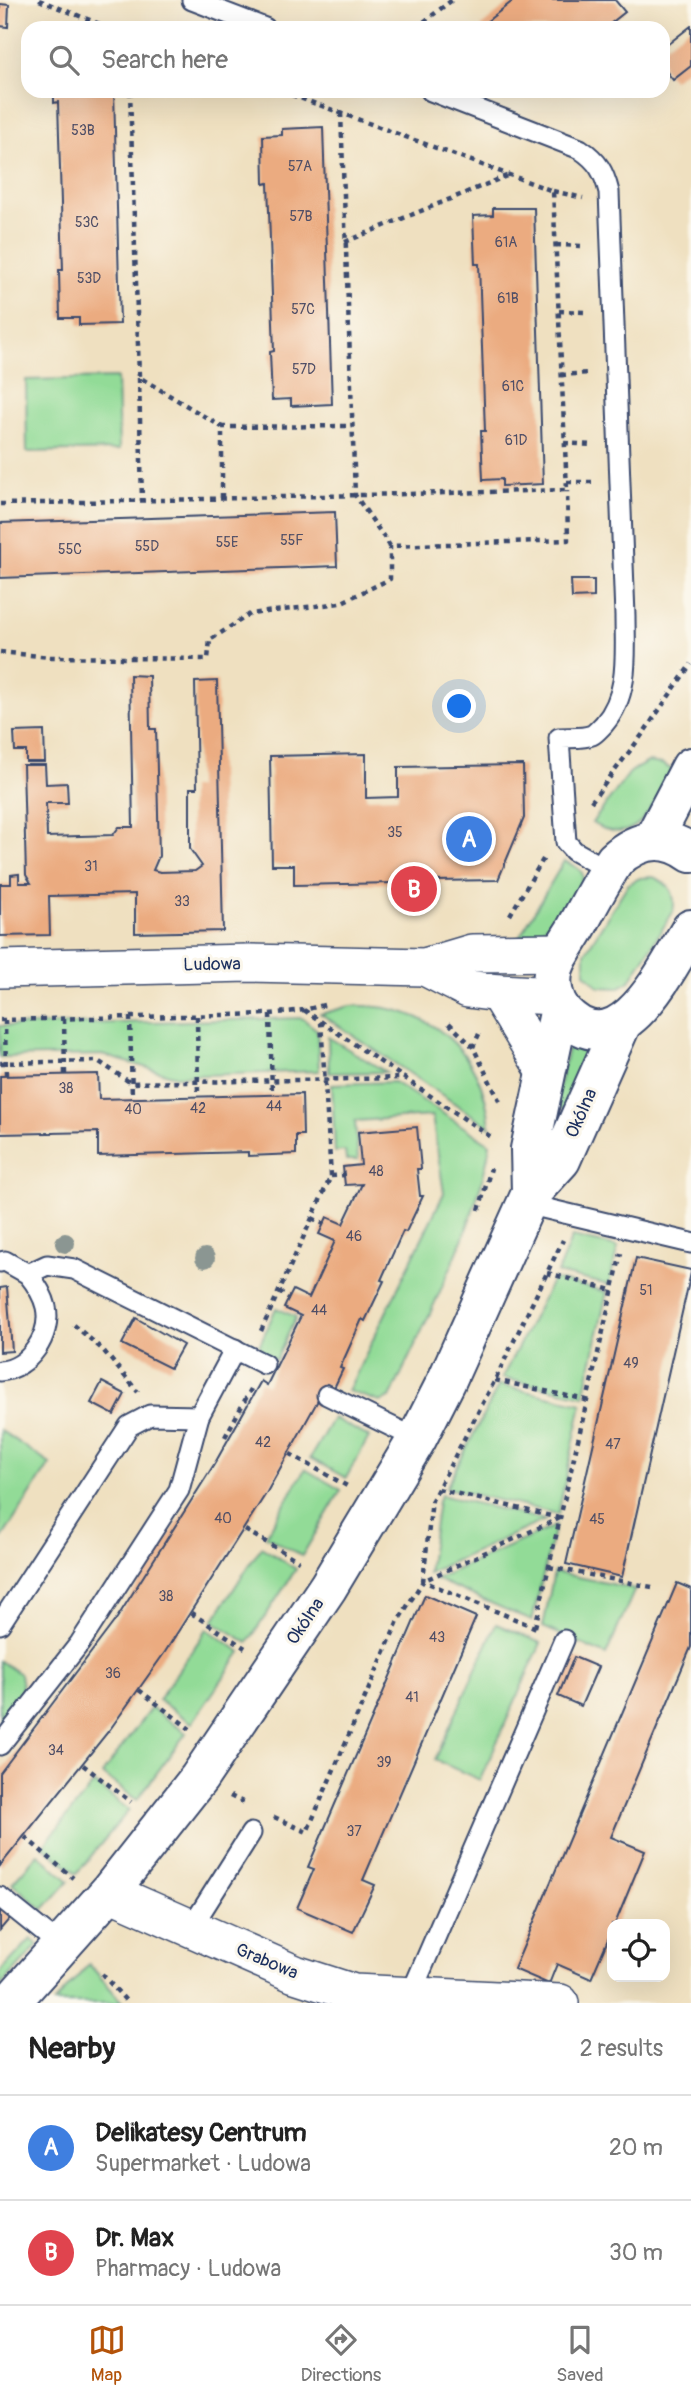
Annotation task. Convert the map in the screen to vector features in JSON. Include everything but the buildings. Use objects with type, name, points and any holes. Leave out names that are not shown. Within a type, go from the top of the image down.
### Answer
[{"type":"street","points":[[691,767],[653,840],[677,844],[691,853]]},
{"type":"street","name":"Okólna","points":[[528,1199],[530,1149],[557,1002],[552,978],[554,967],[608,870],[624,851],[653,840]]},
{"type":"street","name":"Okólna","points":[[10,2003],[48,1936],[109,1892],[199,1778],[328,1587],[417,1439],[446,1382],[528,1199],[561,1160],[621,1025],[679,962],[691,929]]},
{"type":"street","name":"Ludowa","points":[[0,969],[249,963],[425,967],[472,953],[562,952]]},
{"type":"street","name":"Ludowa","points":[[425,967],[468,989],[491,1009],[557,1002]]},
{"type":"street","points":[[557,1002],[572,1021],[592,1029],[603,1030],[621,1025]]},
{"type":"street","points":[[491,1009],[546,1073]]},
{"type":"street","name":"Grabowa","points":[[109,1892],[295,1974],[338,1989],[361,1994],[560,2003]]},
{"type":"lane","points":[[192,0],[247,21]]},
{"type":"lane","points":[[449,98],[580,149],[592,157],[604,171],[609,192],[625,616],[624,677],[615,708],[598,731],[590,736],[559,738],[566,842],[574,851],[608,870]]},
{"type":"lane","points":[[528,1199],[691,1243]]},
{"type":"lane","points":[[0,1262],[5,1261],[28,1274],[40,1290],[47,1310],[44,1336],[32,1355],[9,1370],[0,1371]]},
{"type":"lane","points":[[0,1745],[80,1643],[179,1490],[199,1416],[250,1356],[74,1269],[47,1265],[28,1274]]},
{"type":"lane","points":[[327,1395],[417,1439]]},
{"type":"lane","points":[[0,1624],[125,1430],[134,1421],[150,1415],[199,1416]]},
{"type":"lane","points":[[410,1996],[564,1640]]},
{"type":"lane","points":[[191,1928],[251,1833]]},
{"type":"lane","points":[[0,1897],[48,1936]]},
{"type":"path","points":[[39,0],[92,21]]},
{"type":"path","points":[[425,21],[452,0]]},
{"type":"path","points":[[130,98],[142,500]]},
{"type":"path","points":[[300,98],[553,191],[568,540],[390,546]]},
{"type":"path","points":[[0,652],[50,656],[208,659],[210,640],[250,614],[340,603],[390,579],[390,546],[355,495],[341,113]]},
{"type":"path","points":[[345,243],[509,175]]},
{"type":"path","points":[[139,377],[222,427],[352,426]]},
{"type":"path","points":[[222,427],[222,498]]},
{"type":"path","points":[[0,504],[567,490]]},
{"type":"path","points":[[586,809],[691,664]]},
{"type":"path","points":[[508,918],[547,853]]},
{"type":"path","points":[[6,1076],[2,1020],[270,1014],[304,1010],[339,1001]]},
{"type":"path","points":[[473,1047],[491,1009]]},
{"type":"path","points":[[304,1010],[495,1139]]},
{"type":"path","points":[[270,1014],[272,1095]]},
{"type":"path","points":[[197,1016],[198,1096]]},
{"type":"path","points":[[130,1017],[132,1098]]},
{"type":"path","points":[[64,1019],[65,1075]]},
{"type":"path","points":[[250,1356],[331,1176],[321,1022]]},
{"type":"path","points":[[447,1022],[473,1047],[500,1102],[498,1115]]},
{"type":"path","points":[[3,1063],[98,1061],[131,1083],[405,1078]]},
{"type":"path","points":[[500,1102],[512,1107]]},
{"type":"path","points":[[494,1147],[495,1127]]},
{"type":"path","points":[[476,1222],[492,1161]]},
{"type":"path","points":[[331,1176],[345,1175]]},
{"type":"path","points":[[312,1218],[324,1224]]},
{"type":"path","points":[[274,1816],[307,1832],[398,1621],[423,1581],[432,1500],[566,1235]]},
{"type":"path","points":[[536,1627],[623,1244]]},
{"type":"path","points":[[547,1273],[612,1290]]},
{"type":"path","points":[[279,1291],[289,1298]]},
{"type":"path","points":[[47,1310],[63,1316],[103,1350],[134,1385],[150,1415]]},
{"type":"path","points":[[495,1380],[586,1400]]},
{"type":"path","points":[[290,1454],[348,1486]]},
{"type":"path","points":[[341,1497],[354,1476]]},
{"type":"path","points":[[438,1489],[560,1518]]},
{"type":"path","points":[[423,1581],[560,1518]]},
{"type":"path","points":[[245,1530],[303,1563]]},
{"type":"path","points":[[549,1567],[657,1588]]},
{"type":"path","points":[[423,1581],[564,1640]]},
{"type":"path","points":[[191,1613],[248,1650],[253,1644]]},
{"type":"path","points":[[139,1690],[193,1731]]},
{"type":"path","points":[[83,1765],[138,1807]]},
{"type":"path","points":[[199,1778],[251,1806]]},
{"type":"path","points":[[25,1837],[76,1881],[48,1936]]},
{"type":"path","points":[[102,1974],[128,2003]]},
{"type":"green space","points":[[117,378],[119,450],[27,452],[26,380]]},
{"type":"green space","points":[[648,762],[662,764],[673,770],[642,820],[633,828],[621,832],[592,823],[631,771]]},
{"type":"green space","points":[[564,861],[577,867],[582,873],[580,887],[560,913],[545,926],[535,933],[519,938]]},
{"type":"green space","points":[[653,877],[664,882],[671,890],[673,912],[629,982],[618,988],[599,987],[585,973],[585,953],[628,884],[640,878]]},
{"type":"green space","points":[[350,1006],[378,1007],[404,1013],[427,1022],[447,1036],[476,1075],[485,1099],[490,1127],[321,1014]]},
{"type":"green space","points":[[302,1018],[317,1030],[319,1071],[176,1076],[102,1055],[0,1057],[0,1026]]},
{"type":"green space","points":[[328,1037],[386,1072],[329,1073]]},
{"type":"green space","points":[[570,1040],[592,1047],[567,1110],[554,1106]]},
{"type":"green space","points":[[394,1082],[490,1144],[474,1208],[462,1241],[390,1398],[380,1402],[348,1391],[444,1193],[432,1116],[355,1121],[358,1160],[346,1160],[345,1151],[335,1152],[332,1084]]},
{"type":"green space","points":[[572,1237],[618,1247],[609,1285],[557,1273]]},
{"type":"green space","points":[[553,1279],[607,1292],[584,1396],[502,1378]]},
{"type":"green space","points":[[276,1308],[296,1317],[276,1360],[265,1355],[259,1346]]},
{"type":"green space","points":[[499,1385],[582,1404],[558,1514],[446,1488]]},
{"type":"green space","points":[[333,1418],[369,1437],[346,1478],[310,1458]]},
{"type":"green space","points":[[0,1430],[50,1464],[0,1541]]},
{"type":"green space","points":[[305,1469],[341,1490],[302,1556],[266,1536]]},
{"type":"green space","points":[[441,1495],[545,1520],[428,1573]]},
{"type":"green space","points":[[555,1526],[532,1621],[435,1579]]},
{"type":"green space","points":[[261,1547],[296,1569],[248,1643],[213,1621]]},
{"type":"green space","points":[[554,1572],[635,1589],[606,1655],[543,1627]]},
{"type":"green space","points":[[496,1624],[541,1643],[480,1780],[435,1760]]},
{"type":"green space","points":[[207,1629],[241,1652],[192,1723],[158,1700]]},
{"type":"green space","points":[[0,1661],[20,1674],[23,1693],[0,1719]]},
{"type":"green space","points":[[151,1708],[186,1733],[137,1800],[102,1774]]},
{"type":"green space","points":[[94,1783],[129,1810],[77,1873],[43,1846]]},
{"type":"green space","points":[[38,1854],[69,1881],[43,1910],[12,1883]]},
{"type":"green space","points":[[31,1939],[38,1945],[0,1987],[0,1972]]},
{"type":"green space","points":[[89,1964],[123,2003],[54,2003]]},
{"type":"place","name":"Delikatesy Centrum","points":[[469,839]]},
{"type":"place","name":"Dr. Max","points":[[414,889]]}]
